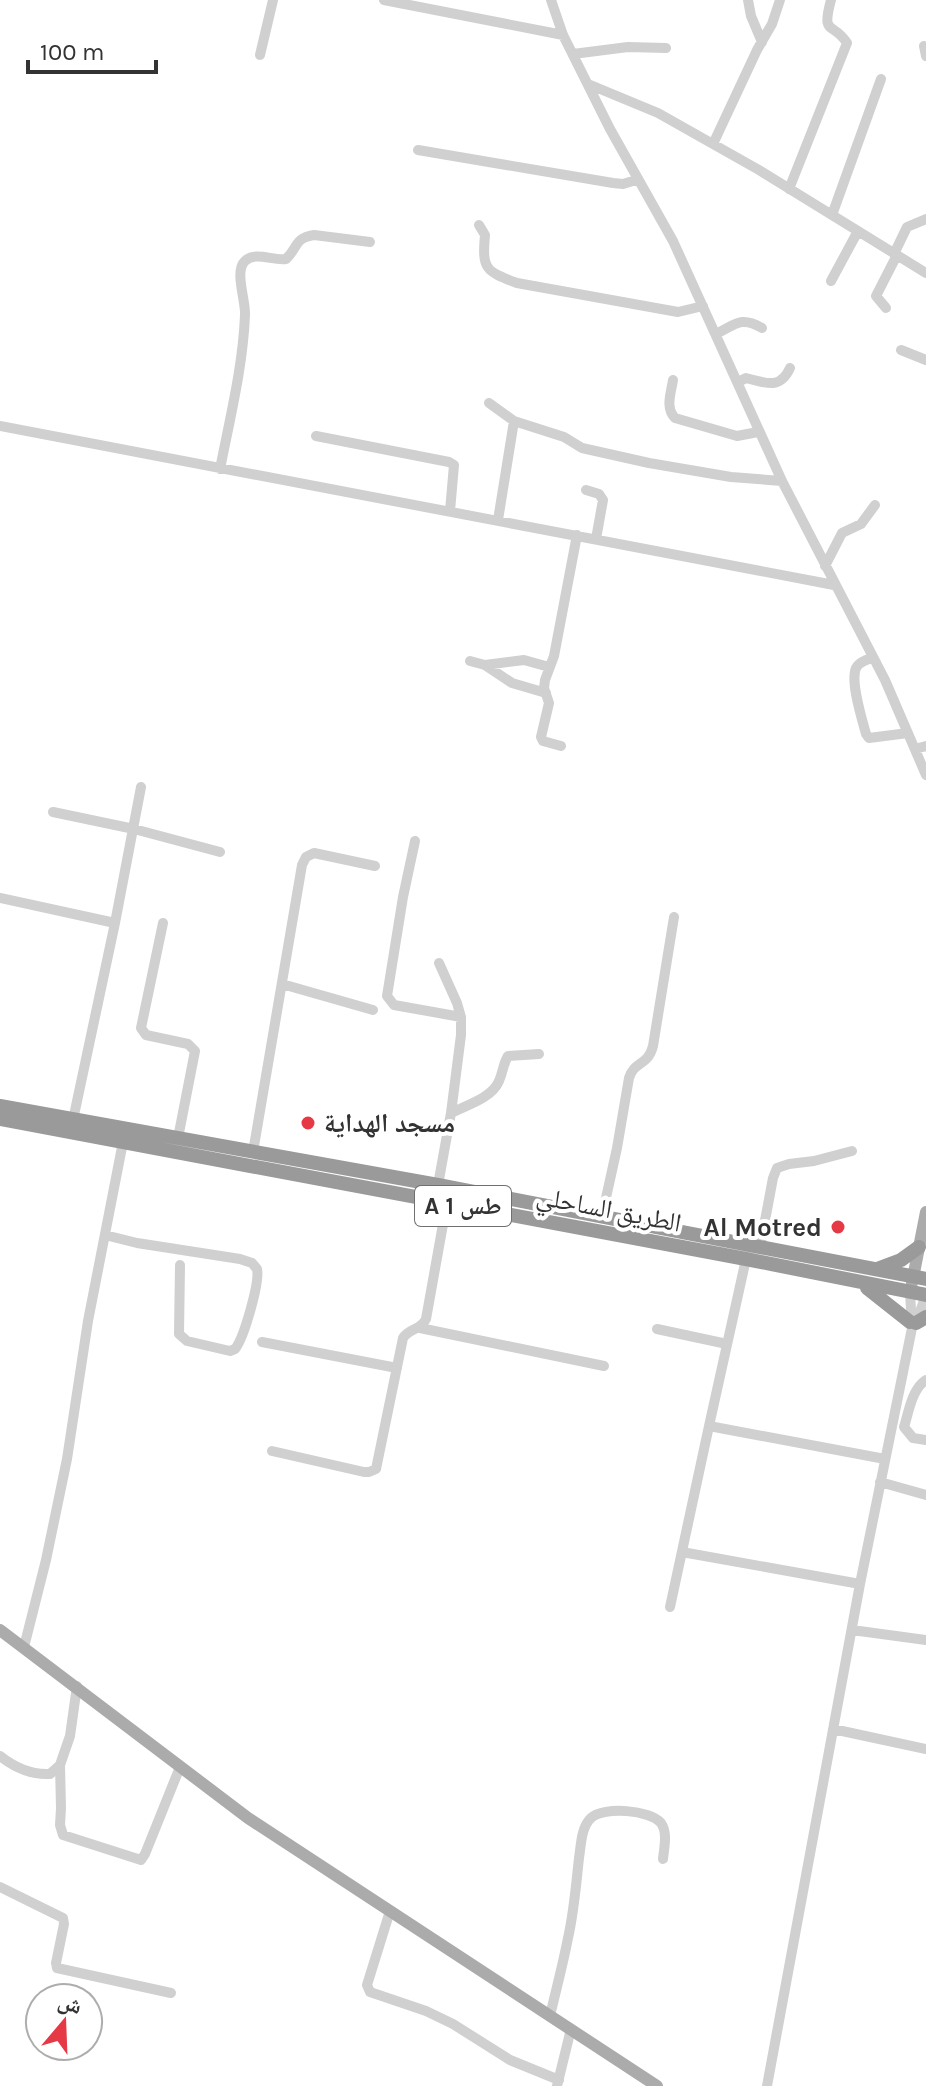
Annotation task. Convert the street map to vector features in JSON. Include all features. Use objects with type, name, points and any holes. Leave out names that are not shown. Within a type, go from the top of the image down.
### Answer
[{"type":"highway","name":"الطريق الساحلي","points":[[0,1106],[438,1185],[919,1278]]},
{"type":"highway","name":"الطريق الساحلي","points":[[0,1119],[922,1294]]},
{"type":"highway","points":[[875,1270],[901,1260],[919,1247]]},
{"type":"highway","points":[[860,1283],[916,1322]]},
{"type":"main road","points":[[922,1294],[919,1247],[926,1212]]},
{"type":"main road","points":[[0,1630],[248,1818],[571,2029],[643,2082],[657,2086]]},
{"type":"street","points":[[260,55],[273,0]]},
{"type":"street","points":[[384,0],[563,35]]},
{"type":"street","points":[[551,0],[563,35],[636,180],[673,241],[782,481],[885,680],[908,733],[920,747],[926,775]]},
{"type":"street","points":[[748,0],[762,42]]},
{"type":"street","points":[[713,144],[772,24],[780,0]]},
{"type":"street","points":[[789,189],[847,43],[827,25],[831,0]]},
{"type":"street","points":[[573,54],[628,47],[666,48]]},
{"type":"street","points":[[832,215],[881,79]]},
{"type":"street","points":[[588,84],[658,113],[926,273]]},
{"type":"street","points":[[418,150],[613,183],[636,180]]},
{"type":"street","points":[[886,308],[876,296],[907,227],[926,219]]},
{"type":"street","points":[[479,225],[485,235],[483,256],[487,268],[517,283],[678,312],[703,306]]},
{"type":"street","points":[[831,281],[858,231]]},
{"type":"street","points":[[220,469],[242,353],[245,313],[240,274],[242,264],[247,258],[255,256],[286,259],[305,236],[370,242]]},
{"type":"street","points":[[716,334],[742,321],[762,328]]},
{"type":"street","points":[[901,350],[926,360]]},
{"type":"street","points":[[738,382],[746,378],[779,383],[785,379],[790,368]]},
{"type":"street","points":[[673,380],[669,413],[675,418],[737,436],[758,432]]},
{"type":"street","points":[[489,403],[514,421],[564,437],[582,448],[731,477],[782,481]]},
{"type":"street","points":[[498,520],[514,421]]},
{"type":"street","points":[[0,426],[834,585]]},
{"type":"street","points":[[316,436],[449,462],[454,465],[450,511]]},
{"type":"street","points":[[586,490],[599,494],[603,500],[596,539]]},
{"type":"street","points":[[825,566],[842,533],[861,524],[875,505]]},
{"type":"street","points":[[561,746],[547,743],[541,737],[549,703],[545,680],[554,656],[577,535]]},
{"type":"street","points":[[872,658],[862,661],[856,668],[855,684],[866,734],[869,738],[908,733]]},
{"type":"street","points":[[485,665],[524,660],[549,667]]},
{"type":"street","points":[[470,661],[485,665],[512,683],[546,693]]},
{"type":"street","points":[[73,1120],[141,787]]},
{"type":"street","points":[[53,812],[220,852]]},
{"type":"street","points":[[415,841],[387,996],[394,1005],[461,1017]]},
{"type":"street","points":[[253,1152],[302,865],[306,857],[314,853],[375,866]]},
{"type":"street","points":[[0,898],[115,923]]},
{"type":"street","points":[[602,1216],[631,1071],[649,1058],[653,1046],[674,917]]},
{"type":"street","points":[[163,923],[141,1028],[146,1035],[188,1044],[195,1051],[178,1138]]},
{"type":"street","points":[[438,1185],[461,1035],[457,1003],[439,963]]},
{"type":"street","points":[[282,984],[373,1010]]},
{"type":"street","points":[[451,1113],[493,1091],[508,1056],[539,1054]]},
{"type":"street","points":[[24,1647],[67,1459],[88,1321],[123,1142]]},
{"type":"street","points":[[760,1247],[777,1168],[852,1151]]},
{"type":"street","points":[[420,1328],[426,1319],[447,1202]]},
{"type":"street","points":[[105,1235],[252,1263],[257,1269],[257,1284],[241,1339],[235,1349],[230,1351],[187,1341],[179,1334],[180,1265]]},
{"type":"street","points":[[670,1607],[746,1259]]},
{"type":"street","points":[[767,2086],[860,1584],[922,1294]]},
{"type":"street","points":[[272,1451],[364,1472],[372,1471],[377,1465],[403,1338],[410,1331],[420,1328],[604,1366]]},
{"type":"street","points":[[657,1329],[727,1344]]},
{"type":"street","points":[[262,1342],[397,1368]]},
{"type":"street","points":[[926,1380],[922,1381],[914,1395],[904,1427],[913,1438],[926,1440]]},
{"type":"street","points":[[709,1426],[885,1459]]},
{"type":"street","points":[[880,1482],[926,1495]]},
{"type":"street","points":[[682,1552],[860,1584]]},
{"type":"street","points":[[852,1630],[926,1640]]},
{"type":"street","points":[[77,1686],[70,1736],[60,1765],[60,1825],[63,1835],[141,1860],[180,1767]]},
{"type":"street","points":[[833,1729],[926,1749]]},
{"type":"street","points":[[0,1756],[13,1766],[35,1774],[50,1774],[60,1765]]},
{"type":"street","points":[[550,2016],[569,1935],[581,1845],[589,1819],[612,1810],[652,1817],[659,1821],[664,1830],[663,1859]]},
{"type":"street","points":[[0,1887],[63,1918],[57,1968],[171,1993]]},
{"type":"street","points":[[390,1911],[367,1985],[370,1992],[404,2002],[453,2024],[510,2060],[558,2083],[571,2029]]},
{"type":"place","name":"مسجد الهداية","points":[[308,1123]]},
{"type":"place","name":"Al Motred","points":[[838,1227]]}]
